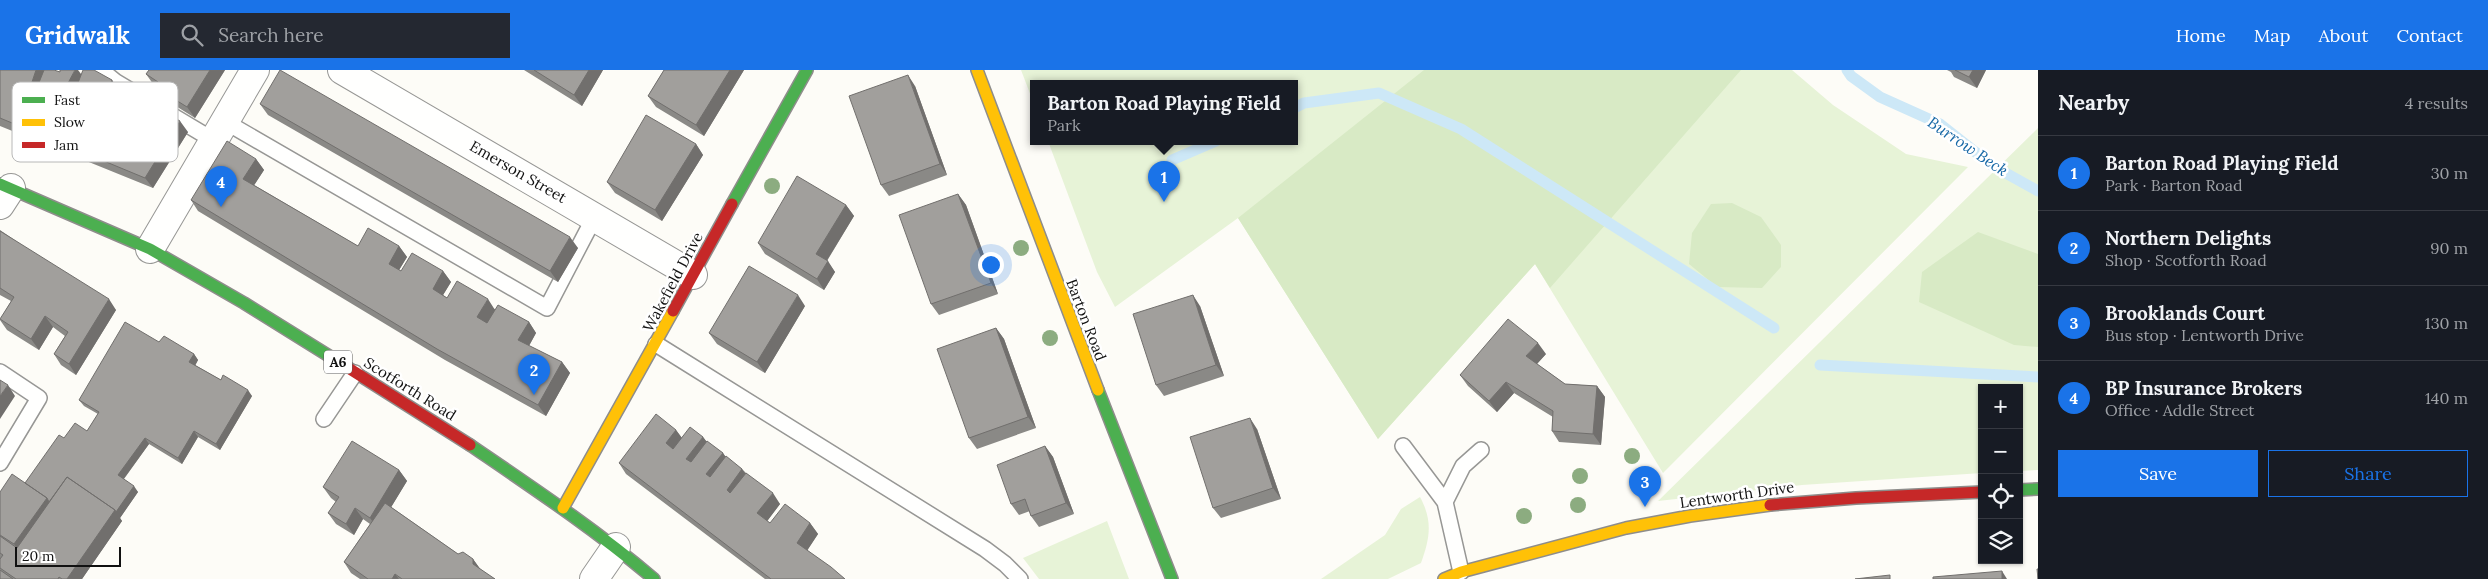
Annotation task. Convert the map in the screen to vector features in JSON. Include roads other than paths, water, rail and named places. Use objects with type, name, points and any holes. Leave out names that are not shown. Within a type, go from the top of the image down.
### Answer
[{"type":"street","points":[[150,249],[255,70]]},
{"type":"street","name":"Emerson Street","points":[[342,70],[595,216],[692,275]]},
{"type":"street","name":"Wakefield Drive","points":[[563,508],[808,70]]},
{"type":"street","name":"Barton Road","points":[[977,70],[1056,284],[1172,579]]},
{"type":"street","name":"Scotforth Road","points":[[4,192],[150,249],[244,303],[451,432],[563,508],[616,547],[654,579]]},
{"type":"street","points":[[2023,490],[2038,489]]},
{"type":"street","name":"Lentworth Drive","points":[[1444,579],[1461,572],[1648,523],[1763,504],[1846,497],[1978,492]]},
{"type":"street","points":[[594,579],[616,547]]},
{"type":"lane","points":[[101,70],[131,82]]},
{"type":"lane","points":[[178,108],[547,308],[595,216]]},
{"type":"lane","points":[[656,344],[985,548],[1020,579]]},
{"type":"lane","points":[[0,372],[40,398],[0,463]]},
{"type":"lane","points":[[324,419],[356,373]]},
{"type":"lane","points":[[1403,446],[1445,502],[1461,572]]},
{"type":"lane","points":[[1445,502],[1463,466],[1481,450]]},
{"type":"waterway","name":"Burrow Beck","points":[[1847,70],[1851,76],[1880,97],[1940,124],[1993,166],[2038,191]]},
{"type":"waterway","points":[[1298,106],[1304,103],[1379,93],[1461,129],[1774,328]]},
{"type":"waterway","points":[[1172,160],[1207,145]]},
{"type":"waterway","points":[[1820,365],[2038,377]]},
{"type":"place","name":"Barton Road Playing Field","points":[[1164,202]]},
{"type":"place","name":"BP Insurance Brokers","points":[[221,207]]},
{"type":"place","name":"Northern Delights","points":[[534,395]]},
{"type":"place","name":"Brooklands Court","points":[[1645,507]]}]
